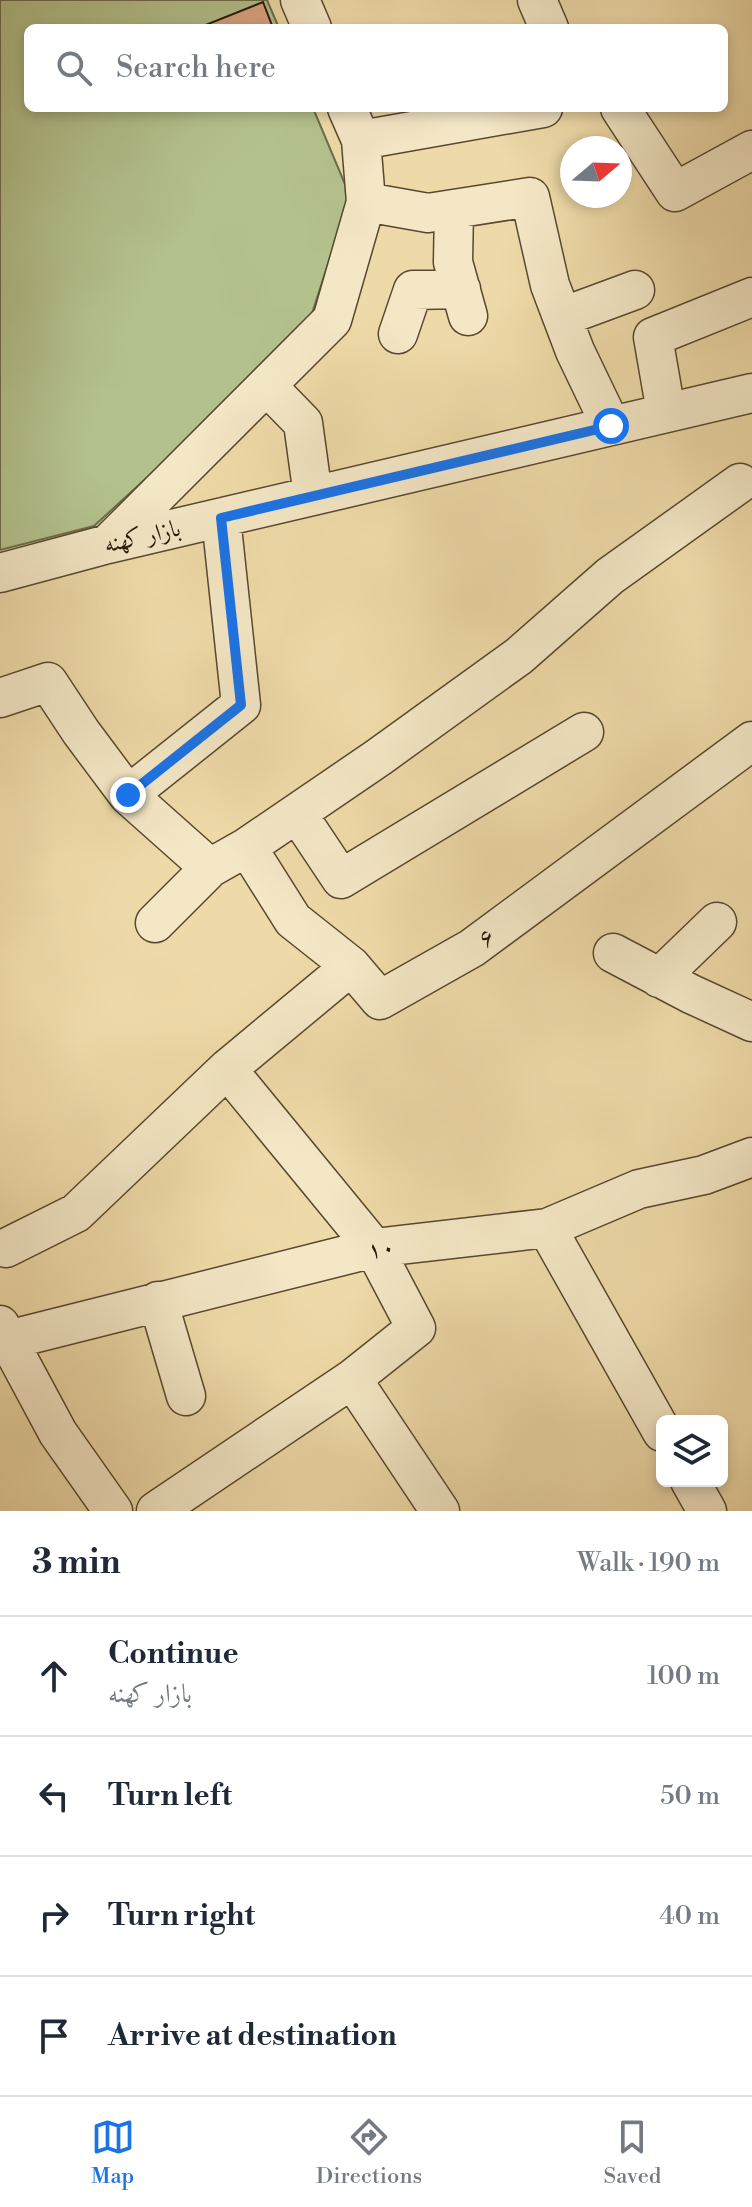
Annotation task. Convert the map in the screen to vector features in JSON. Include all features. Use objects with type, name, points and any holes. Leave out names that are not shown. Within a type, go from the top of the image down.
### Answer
[{"type":"street","points":[[300,0],[310,24]]},
{"type":"street","points":[[537,0],[547,24]]},
{"type":"street","points":[[108,544],[332,320],[366,202],[354,124],[496,112]]},
{"type":"street","points":[[623,112],[675,192],[752,150]]},
{"type":"street","points":[[366,202],[428,213],[530,197],[550,285],[575,351],[611,426]]},
{"type":"street","points":[[398,334],[413,290],[464,302],[453,262],[454,209]]},
{"type":"street","points":[[562,317],[635,290]]},
{"type":"street","points":[[666,412],[653,337],[752,297]]},
{"type":"street","points":[[267,386],[303,423],[313,496]]},
{"type":"street","name":"بازار کهنه","points":[[0,573],[108,544],[752,393]]},
{"type":"street","points":[[155,923],[210,868],[297,813],[519,656],[610,576],[740,483]]},
{"type":"street","points":[[128,795],[241,705],[221,518]]},
{"type":"street","points":[[0,698],[48,682],[128,795],[210,868]]},
{"type":"street","points":[[297,813],[341,879],[584,732]]},
{"type":"street","name":"۶","points":[[247,847],[293,920],[351,966],[380,1000],[472,948],[752,741]]},
{"type":"street","points":[[659,978],[717,922]]},
{"type":"street","points":[[613,953],[752,1022]]},
{"type":"street","points":[[2,1245],[76,1213],[227,1069],[351,966]]},
{"type":"street","points":[[156,1511],[352,1379],[416,1328],[374,1248],[227,1069]]},
{"type":"street","name":"۱۰","points":[[4,1333],[158,1301],[374,1248],[547,1228],[639,1189],[704,1175],[752,1157]]},
{"type":"street","points":[[547,1228],[656,1421]]},
{"type":"street","points":[[158,1301],[186,1396]]},
{"type":"street","points":[[4,1333],[58,1433],[113,1511]]},
{"type":"street","points":[[352,1379],[440,1511]]},
{"type":"street","points":[[693,1487],[707,1511]]},
{"type":"green space","points":[[0,0],[267,0],[277,24],[24,24],[24,112],[315,112],[350,196],[306,332],[94,526],[0,550]]},
{"type":"building","points":[[263,2],[271,24],[208,24]]},
{"type":"route","points":[[128,795],[241,705],[221,518],[611,426]]}]
